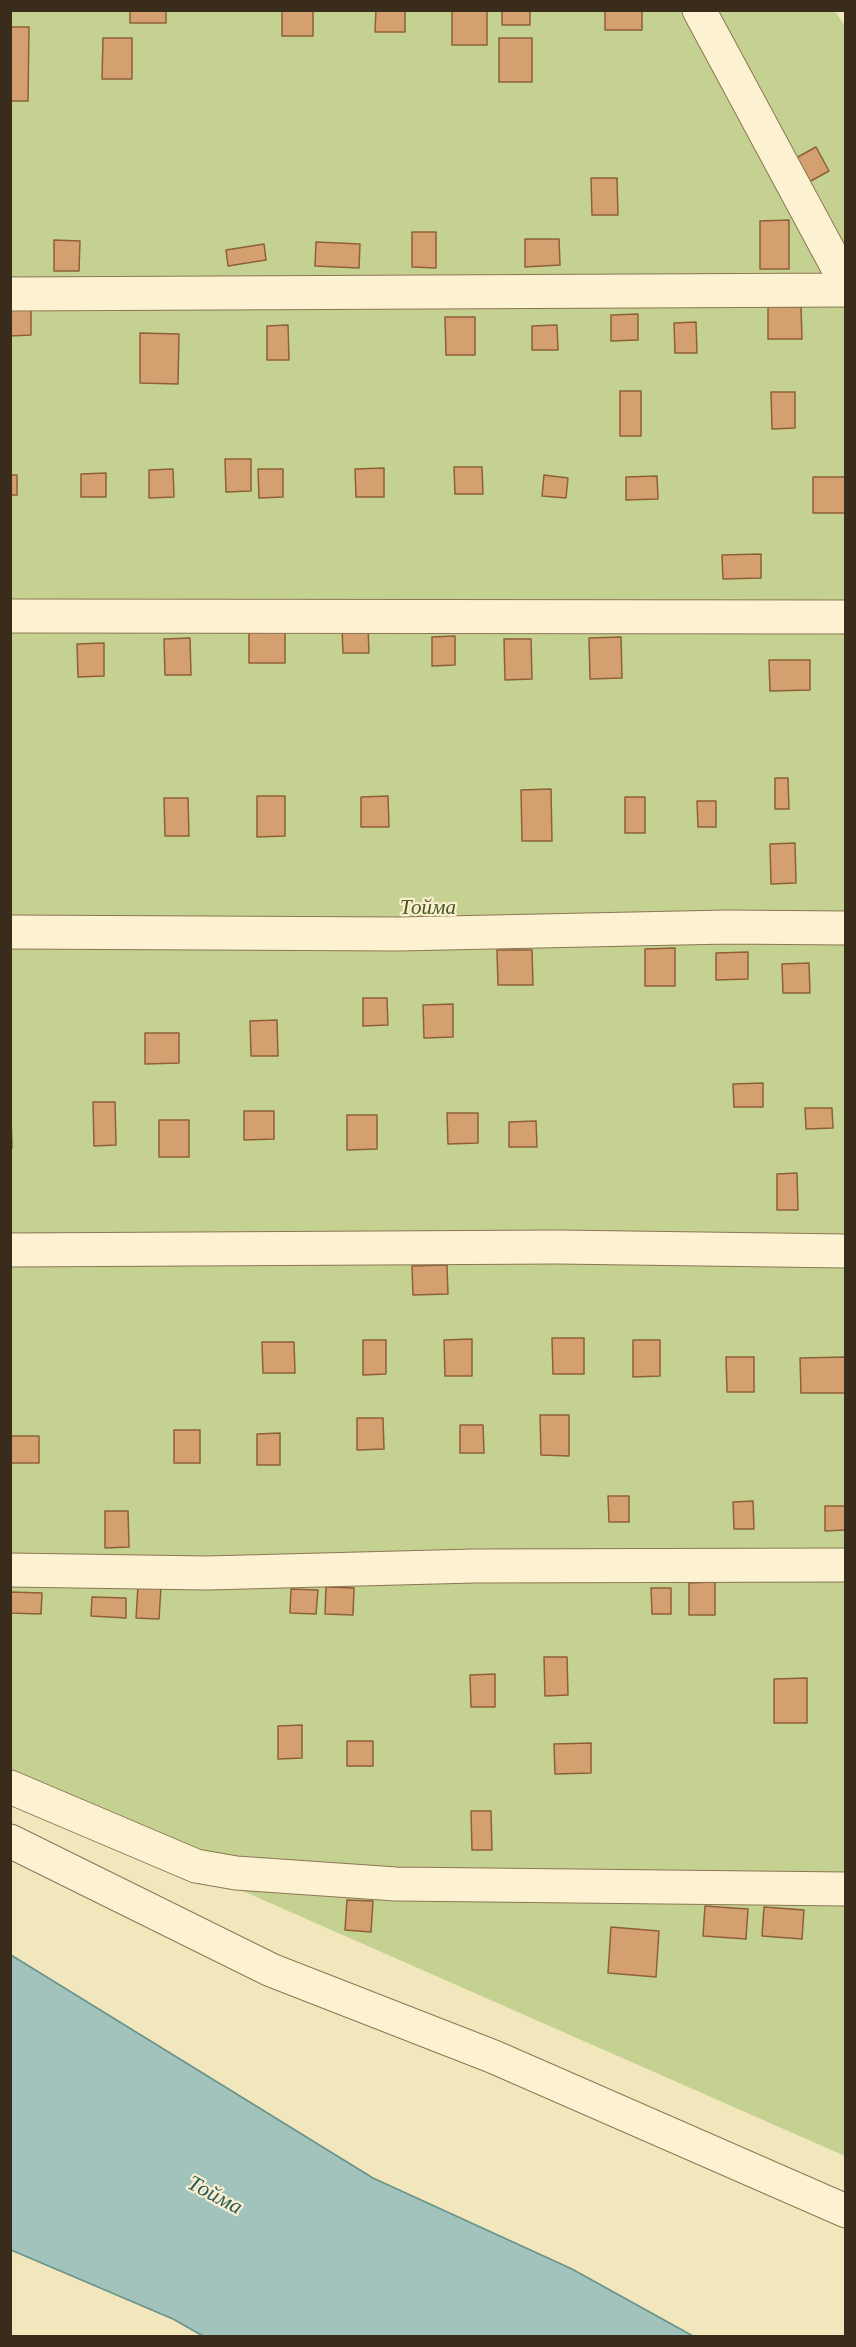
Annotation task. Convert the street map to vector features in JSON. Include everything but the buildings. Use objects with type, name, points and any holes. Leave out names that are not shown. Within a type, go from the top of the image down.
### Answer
[{"type":"lane","points":[[699,10],[846,283]]},
{"type":"lane","points":[[10,294],[846,290]]},
{"type":"lane","points":[[10,616],[846,617]]},
{"type":"lane","points":[[10,932],[399,934],[728,927],[846,928]]},
{"type":"lane","points":[[10,1250],[558,1247],[846,1251]]},
{"type":"lane","points":[[10,1570],[207,1573],[485,1566],[846,1565]]},
{"type":"lane","points":[[10,1787],[174,1858],[196,1866],[236,1873],[396,1884],[846,1889]]},
{"type":"lane","points":[[10,1841],[271,1970],[494,2057],[846,2211]]},
{"type":"green space","name":"Тойма","points":[[11,11],[835,11],[846,28],[845,2156],[11,1789]]},
{"type":"water","points":[[11,1955],[373,2178],[572,2269],[693,2336],[203,2336],[173,2319],[11,2250]]}]
